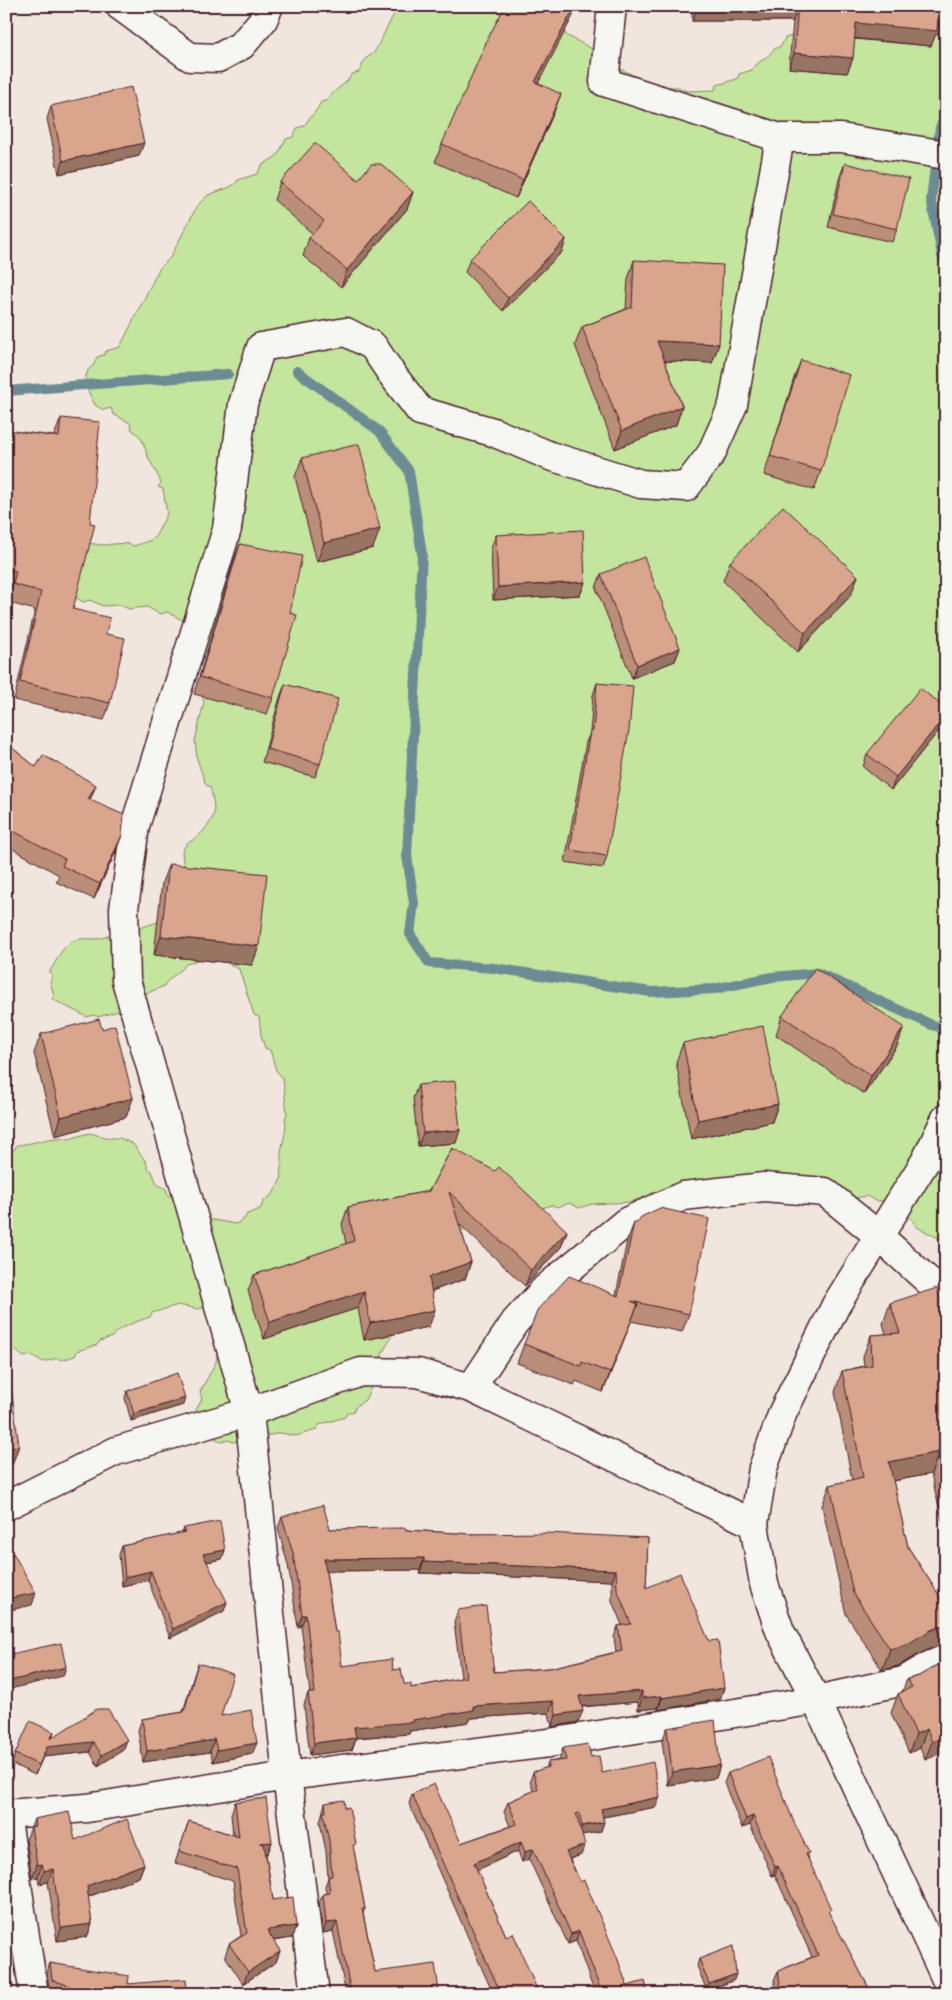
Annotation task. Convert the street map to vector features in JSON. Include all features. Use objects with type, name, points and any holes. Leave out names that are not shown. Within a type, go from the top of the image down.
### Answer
[{"type":"street","points":[[120,6],[190,57],[218,58],[242,45],[263,20],[269,6]]},
{"type":"street","points":[[612,6],[604,82],[780,138],[841,138],[946,155]]},
{"type":"street","points":[[315,1994],[287,1776],[249,1412],[126,980],[124,909],[134,826],[227,528],[243,404],[261,346],[346,332],[373,346],[390,373],[420,411],[493,432],[550,456],[641,484],[686,487],[711,454],[733,405],[780,138]]},
{"type":"street","points":[[946,1118],[926,1160],[836,1305],[783,1412],[763,1468],[754,1524],[764,1584],[780,1631],[816,1700],[946,1979]]},
{"type":"street","points":[[470,1388],[515,1322],[546,1288],[626,1222],[683,1196],[764,1187],[825,1192],[879,1236],[946,1297]]},
{"type":"street","points":[[6,1506],[116,1452],[249,1412],[361,1372],[418,1373],[470,1388],[754,1524]]},
{"type":"street","points":[[34,1994],[6,1814],[86,1808],[287,1776],[549,1743],[816,1700],[904,1681],[929,1666],[946,1660]]},
{"type":"green space","points":[[403,6],[531,6],[559,26],[566,35],[592,49],[594,55],[656,87],[662,84],[667,87],[678,87],[687,91],[715,90],[717,85],[737,79],[739,74],[752,70],[774,49],[781,46],[785,38],[946,6],[946,1242],[917,1227],[911,1218],[902,1214],[887,1201],[876,1201],[867,1196],[843,1200],[783,1197],[753,1203],[744,1199],[638,1199],[631,1202],[592,1204],[579,1208],[570,1203],[557,1207],[552,1205],[539,1209],[480,1217],[462,1230],[398,1324],[382,1354],[380,1369],[365,1400],[356,1406],[354,1411],[347,1413],[345,1417],[319,1425],[316,1430],[296,1436],[281,1433],[233,1442],[228,1440],[222,1442],[213,1437],[206,1440],[202,1437],[193,1416],[202,1399],[200,1392],[216,1362],[218,1347],[205,1307],[198,1309],[178,1305],[152,1313],[150,1317],[123,1327],[112,1337],[100,1341],[97,1345],[77,1351],[75,1356],[61,1360],[57,1358],[44,1362],[31,1355],[24,1357],[6,1342],[6,1196],[10,1191],[12,1181],[6,1156],[17,1145],[58,1138],[69,1139],[89,1133],[109,1138],[120,1138],[133,1144],[146,1162],[148,1169],[152,1171],[157,1184],[166,1189],[168,1195],[185,1204],[201,1218],[236,1224],[245,1218],[247,1214],[260,1209],[264,1201],[273,1194],[282,1177],[280,1170],[282,1166],[281,1154],[286,1129],[285,1118],[287,1114],[283,1079],[276,1070],[270,1050],[265,1048],[259,1017],[254,1015],[239,969],[221,960],[215,962],[206,957],[186,964],[164,986],[136,998],[125,1009],[98,1017],[94,1015],[87,1017],[52,999],[54,995],[50,982],[52,977],[50,971],[68,944],[76,940],[102,938],[114,932],[118,935],[164,920],[184,870],[182,852],[187,843],[208,825],[214,811],[210,787],[206,785],[197,759],[195,741],[204,702],[202,695],[206,664],[198,639],[188,623],[167,612],[160,614],[147,607],[129,609],[120,605],[103,606],[90,600],[83,602],[75,597],[86,543],[134,546],[154,539],[167,514],[163,489],[158,487],[161,483],[142,440],[132,430],[130,423],[113,414],[111,408],[103,410],[95,405],[84,383],[88,370],[93,366],[97,357],[104,355],[106,351],[120,347],[159,269],[170,258],[197,206],[208,195],[228,188],[238,180],[257,174],[262,165],[277,156],[286,139],[293,137],[297,128],[304,126],[321,102],[328,100],[352,74],[359,72],[365,59],[374,53],[394,14]]},
{"type":"building","points":[[505,6],[575,6],[535,82],[561,94],[523,180],[442,144],[488,38]]},
{"type":"building","points":[[798,6],[946,6],[946,20],[938,19],[937,31],[856,23],[853,58],[794,53]]},
{"type":"building","points":[[131,87],[144,143],[63,161],[51,106]]},
{"type":"building","points":[[315,143],[358,180],[371,164],[381,164],[413,192],[347,270],[309,238],[324,221],[280,182]]},
{"type":"building","points":[[845,163],[909,179],[897,229],[833,214]]},
{"type":"building","points":[[528,201],[566,239],[508,298],[470,259]]},
{"type":"building","points":[[634,260],[723,265],[719,344],[657,341],[682,406],[622,431],[582,327],[632,307]]},
{"type":"building","points":[[801,360],[850,375],[821,471],[770,456]]},
{"type":"building","points":[[61,418],[100,422],[90,523],[95,524],[73,609],[110,618],[106,634],[125,638],[110,703],[20,682],[41,592],[13,584],[16,571],[6,568],[6,430],[59,437]]},
{"type":"building","points":[[359,444],[380,529],[324,543],[302,458]]},
{"type":"building","points":[[783,506],[858,576],[805,633],[730,562]]},
{"type":"building","points":[[583,530],[585,582],[498,587],[496,535]]},
{"type":"building","points":[[240,544],[302,556],[290,613],[297,615],[273,698],[200,677]]},
{"type":"building","points":[[644,557],[680,648],[637,665],[601,574]]},
{"type":"building","points":[[597,683],[633,686],[629,730],[607,856],[570,850],[590,731],[593,731]]},
{"type":"building","points":[[285,684],[338,699],[320,764],[267,749]]},
{"type":"building","points":[[920,688],[946,709],[946,715],[896,777],[867,754]]},
{"type":"building","points":[[6,743],[36,767],[43,755],[96,785],[88,799],[124,815],[122,835],[100,884],[62,866],[65,859],[6,827]]},
{"type":"building","points":[[169,864],[267,874],[259,946],[161,936]]},
{"type":"building","points":[[815,968],[904,1027],[871,1076],[782,1016]]},
{"type":"building","points":[[99,1019],[102,1029],[115,1025],[133,1098],[61,1117],[41,1034]]},
{"type":"building","points":[[763,1026],[778,1104],[698,1120],[683,1043]]},
{"type":"building","points":[[455,1081],[460,1130],[423,1133],[418,1085]]},
{"type":"building","points":[[452,1148],[495,1171],[499,1167],[567,1231],[531,1270],[449,1192],[471,1262],[429,1277],[435,1310],[370,1323],[364,1291],[270,1322],[254,1275],[354,1241],[348,1207],[429,1191]]},
{"type":"building","points":[[660,1208],[709,1219],[689,1314],[631,1301],[638,1304],[610,1373],[582,1362],[581,1366],[524,1344],[538,1309],[569,1276],[618,1296],[634,1223],[637,1223],[641,1217]]},
{"type":"building","points":[[937,1288],[946,1319],[946,1483],[939,1452],[889,1462],[908,1547],[946,1606],[946,1624],[931,1630],[906,1645],[890,1649],[853,1593],[830,1485],[863,1477],[842,1371],[872,1365],[871,1335],[900,1333],[890,1303]]},
{"type":"building","points":[[6,1350],[19,1446],[6,1448]]},
{"type":"building","points":[[177,1373],[185,1398],[134,1414],[127,1391]]},
{"type":"building","points":[[323,1505],[330,1529],[406,1528],[406,1530],[471,1534],[546,1533],[648,1538],[646,1588],[680,1573],[709,1641],[718,1640],[724,1688],[662,1698],[662,1696],[642,1698],[642,1691],[579,1696],[583,1711],[556,1715],[553,1701],[473,1706],[474,1710],[413,1720],[414,1722],[354,1727],[356,1738],[314,1743],[308,1693],[315,1693],[306,1615],[302,1615],[293,1553],[282,1517]],"holes":[[[424,1558],[424,1562],[616,1570],[617,1589],[631,1624],[618,1626],[622,1651],[550,1668],[494,1672],[486,1606],[458,1610],[466,1677],[411,1688],[411,1684],[404,1684],[401,1669],[393,1670],[392,1659],[342,1666],[338,1632],[335,1632],[324,1559]]]},
{"type":"building","points":[[220,1521],[225,1550],[203,1554],[227,1602],[173,1629],[151,1571],[125,1577],[122,1546],[185,1532],[184,1528]]},
{"type":"building","points":[[13,1553],[36,1593],[6,1599],[6,1556]]},
{"type":"building","points":[[61,1643],[66,1667],[6,1682],[6,1655]]},
{"type":"building","points":[[946,1660],[946,1735],[932,1742],[927,1729],[916,1734],[898,1694],[912,1687],[907,1679],[919,1676]]},
{"type":"building","points":[[198,1663],[233,1674],[221,1716],[251,1710],[257,1743],[217,1750],[214,1738],[214,1740],[147,1751],[142,1719],[184,1712]]},
{"type":"building","points":[[97,1709],[108,1709],[127,1740],[102,1755],[93,1742],[47,1747],[39,1765],[15,1754],[30,1721],[54,1732],[50,1739]]},
{"type":"building","points":[[715,1720],[720,1765],[672,1772],[667,1728]]},
{"type":"building","points":[[588,1744],[591,1757],[599,1756],[602,1773],[653,1762],[660,1797],[601,1809],[604,1822],[582,1826],[579,1813],[576,1814],[585,1845],[566,1852],[580,1882],[584,1880],[617,1957],[627,1986],[645,1981],[648,1994],[602,1994],[579,1931],[571,1934],[533,1849],[525,1852],[521,1842],[474,1863],[506,1936],[513,1933],[539,1994],[473,1994],[498,1987],[412,1794],[434,1784],[461,1843],[517,1824],[508,1802],[538,1789],[533,1772],[548,1767],[548,1762],[566,1760],[563,1748]]},
{"type":"building","points":[[768,1757],[793,1820],[809,1853],[806,1854],[831,1909],[828,1911],[872,1994],[839,1994],[837,1990],[827,1994],[782,1994],[778,1971],[818,1955],[778,1866],[775,1867],[753,1816],[746,1819],[728,1773]]},
{"type":"building","points":[[266,1798],[272,1842],[260,1843],[264,1844],[273,1900],[293,1897],[296,1926],[267,1930],[280,1951],[248,1972],[229,1944],[247,1933],[237,1869],[179,1851],[189,1821],[239,1837],[235,1802]]},
{"type":"building","points":[[344,1800],[345,1808],[349,1807],[356,1844],[353,1845],[365,1909],[362,1909],[375,1972],[435,1964],[439,1991],[413,1994],[351,1994],[337,1922],[326,1923],[323,1894],[330,1893],[328,1877],[332,1876],[329,1841],[323,1812],[326,1812],[325,1803]]},
{"type":"building","points":[[69,1812],[75,1840],[127,1819],[144,1864],[87,1886],[92,1924],[61,1928],[53,1869],[44,1871],[42,1864],[37,1865],[31,1827],[35,1826],[34,1819]]},
{"type":"building","points":[[733,1946],[736,1974],[709,1984],[699,1959]]},
{"type":"building","points":[[50,1963],[129,1976],[128,1984],[186,1979],[187,1994],[95,1994],[52,1980]]},
{"type":"waterway","points":[[946,117],[940,127],[931,199],[942,255],[946,264]]},
{"type":"waterway","points":[[297,371],[379,431],[409,471],[422,554],[407,856],[414,903],[410,934],[429,963],[494,968],[651,992],[714,989],[772,977],[818,973],[932,1025],[946,1029]]},
{"type":"waterway","points":[[6,391],[228,374]]}]
